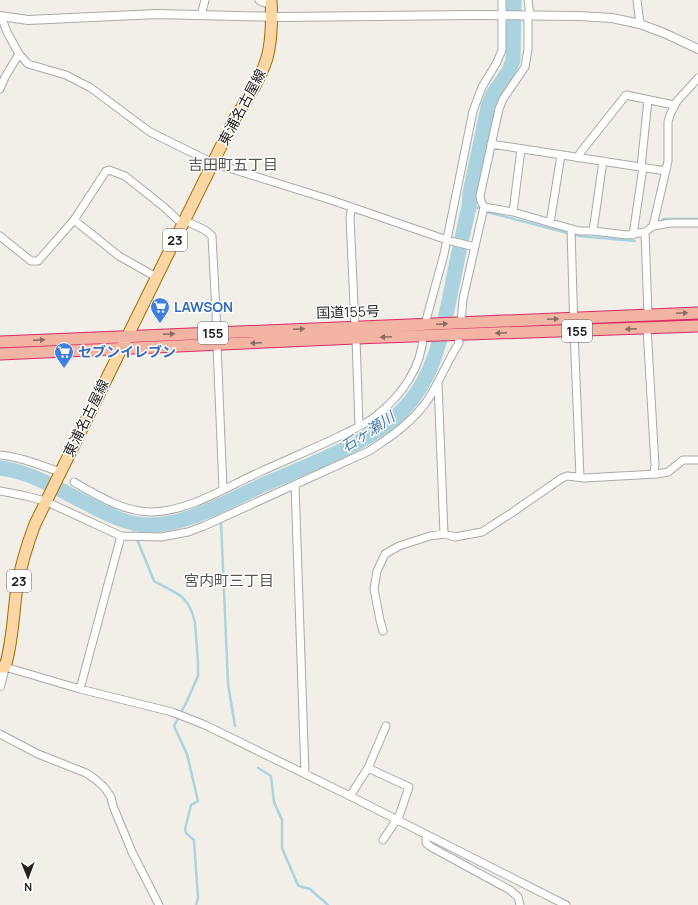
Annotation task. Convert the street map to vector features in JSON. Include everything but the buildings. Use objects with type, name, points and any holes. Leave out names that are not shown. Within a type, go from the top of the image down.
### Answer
[{"type":"highway","name":"国道155号","points":[[0,354],[216,345],[356,333],[426,324],[698,313]]},
{"type":"highway","name":"国道155号","points":[[0,342],[217,332],[356,333],[424,336],[698,326]]},
{"type":"main road","name":"東浦名古屋線","points":[[2,667],[10,650],[23,558],[35,524],[235,118],[251,93],[264,67],[269,47],[272,17],[271,2]]},
{"type":"street","points":[[201,15],[204,0]]},
{"type":"street","points":[[259,0],[262,2],[271,2]]},
{"type":"street","points":[[426,324],[444,254],[477,100],[482,87],[497,62],[502,50],[502,0]]},
{"type":"street","points":[[460,323],[463,299],[484,207],[481,203],[480,196],[497,116],[503,99],[525,67],[528,49],[528,0]]},
{"type":"street","points":[[637,0],[640,24]]},
{"type":"street","points":[[0,16],[28,20],[135,15],[272,17],[585,16],[612,18],[640,24],[664,33],[698,49]]},
{"type":"street","points":[[0,16],[19,54],[28,64],[66,75],[91,88],[150,132],[213,163],[352,207],[447,240],[475,247]]},
{"type":"street","points":[[0,89],[5,77],[19,54]]},
{"type":"street","points":[[653,226],[668,161],[668,122],[674,105],[698,78]]},
{"type":"street","points":[[578,158],[580,153],[626,95],[674,105]]},
{"type":"street","points":[[633,235],[642,167],[648,100]]},
{"type":"street","points":[[491,144],[666,171]]},
{"type":"street","points":[[513,212],[522,149]]},
{"type":"street","points":[[550,223],[560,155]]},
{"type":"street","points":[[593,230],[602,161]]},
{"type":"street","points":[[0,236],[31,261],[38,261],[74,220],[106,171],[109,170],[126,176],[179,221],[190,223],[209,232],[212,236],[217,332]]},
{"type":"street","points":[[352,207],[350,217],[359,426]]},
{"type":"street","points":[[484,207],[513,212],[579,231],[593,230],[627,235],[645,232],[653,226],[671,223],[698,223]]},
{"type":"street","points":[[74,220],[119,256],[156,277]]},
{"type":"street","points":[[571,229],[580,477]]},
{"type":"street","points":[[645,232],[648,315]]},
{"type":"street","points":[[647,328],[655,465],[654,474]]},
{"type":"street","points":[[0,491],[46,500],[121,536],[161,537],[188,532],[369,451],[386,441],[399,430],[429,399],[458,343],[457,335]]},
{"type":"street","points":[[74,482],[120,506],[130,509],[151,512],[172,510],[182,507],[359,426],[382,411],[407,384],[414,373],[424,336]]},
{"type":"street","points":[[216,345],[223,489]]},
{"type":"street","points":[[438,383],[444,534]]},
{"type":"street","points":[[0,455],[36,463],[59,473]]},
{"type":"street","points":[[383,631],[374,589],[377,571],[385,554],[389,551],[414,541],[444,534],[455,537],[482,532],[567,476],[584,478],[654,474],[668,472],[683,460],[698,460]]},
{"type":"street","points":[[295,485],[305,774]]},
{"type":"street","points":[[80,689],[121,536]]},
{"type":"street","points":[[0,686],[2,667],[80,689],[172,712],[205,725],[350,796],[566,905]]},
{"type":"street","points":[[350,796],[368,768],[386,726]]},
{"type":"street","points":[[0,734],[38,754],[86,773],[104,787],[111,797],[113,806],[132,852],[159,905]]},
{"type":"street","points":[[368,768],[409,787],[399,816],[383,840]]},
{"type":"street","points":[[428,836],[426,843],[431,847],[510,890],[518,897],[520,905]]},
{"type":"waterway","name":"石ヶ瀬川","points":[[0,468],[35,477],[124,521],[147,525],[161,524],[176,522],[208,511],[332,455],[365,438],[394,418],[408,404],[419,389],[428,373],[441,337],[469,207],[470,193],[488,107],[493,94],[509,71],[513,60],[514,0]]},
{"type":"waterway","points":[[469,207],[479,208],[487,212],[579,236],[635,241]]},
{"type":"waterway","points":[[663,219],[698,219]]},
{"type":"waterway","points":[[217,506],[221,522],[228,684],[235,726]]},
{"type":"waterway","points":[[130,522],[154,581],[175,592],[185,600],[189,606],[195,623],[198,676],[174,726],[187,754],[198,801],[191,805],[185,829],[186,833],[194,840],[198,898],[196,905]]},
{"type":"waterway","points":[[258,768],[271,776],[274,802],[282,820],[282,848],[297,883],[299,886],[310,889],[328,905]]},
{"type":"place","name":"LAWSON","points":[[160,324]]},
{"type":"place","name":"セブンイレブン","points":[[64,369]]},
{"type":"district","name":"吉田町五丁目","points":[[233,165]]},
{"type":"district","name":"宮内町三丁目","points":[[229,581]]}]
